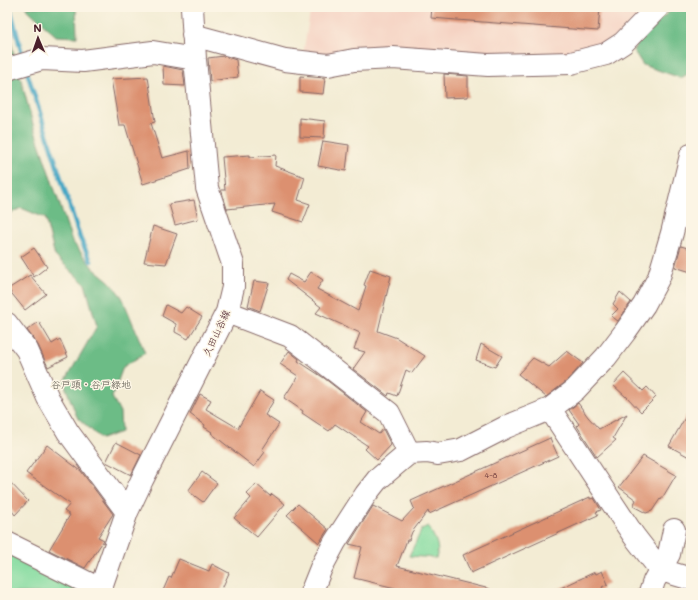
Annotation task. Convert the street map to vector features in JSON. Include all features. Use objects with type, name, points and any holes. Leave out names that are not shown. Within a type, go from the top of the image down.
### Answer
[{"type":"street","name":"久田山谷線","points":[[100,591],[127,512],[227,312],[233,287],[233,264],[207,188],[195,60],[192,7]]},
{"type":"street","points":[[193,35],[285,60],[328,65],[354,60],[393,58],[488,65],[571,63],[606,54],[623,43],[658,7]]},
{"type":"street","points":[[7,70],[42,59],[83,61],[153,52],[195,60]]},
{"type":"street","points":[[311,593],[321,568],[335,542],[366,494],[377,480],[409,453],[427,452],[438,454],[461,450],[506,427],[550,409],[575,390],[606,357],[644,305],[661,270],[672,233],[691,155]]},
{"type":"street","points":[[227,312],[290,336],[389,413],[409,453]]},
{"type":"street","points":[[7,324],[27,350],[48,398],[68,432],[127,512]]},
{"type":"street","points":[[550,409],[634,536],[655,563],[675,573]]},
{"type":"street","points":[[674,530],[670,554],[675,573]]},
{"type":"street","points":[[7,543],[100,591]]},
{"type":"street","points":[[650,593],[654,581],[675,573]]},
{"type":"shaded area","points":[[311,7],[649,7],[617,36],[597,46],[569,54],[321,55],[303,54]]},
{"type":"green space","points":[[25,7],[76,7],[77,37],[56,36]]},
{"type":"green space","points":[[675,7],[691,7],[691,72],[681,78],[643,65],[633,50],[650,28]]},
{"type":"green space","name":"谷戸頭・谷戸緑地","points":[[7,28],[34,128],[72,241],[93,268],[109,281],[122,297],[145,353],[123,367],[112,397],[120,412],[121,432],[101,439],[77,417],[64,383],[97,326],[85,284],[55,256],[45,218],[21,208],[7,215]]},
{"type":"green space","points":[[428,526],[438,549],[436,558],[409,556],[422,529]]},
{"type":"green space","points":[[7,552],[85,593],[7,593]]},
{"type":"building","points":[[432,7],[600,7],[598,31],[431,18]]},
{"type":"building","points":[[224,56],[236,60],[238,77],[210,81],[208,58]]},
{"type":"building","points":[[163,66],[183,70],[185,86],[164,85]]},
{"type":"building","points":[[444,74],[468,76],[468,97],[445,98]]},
{"type":"building","points":[[300,76],[325,78],[323,94],[300,92]]},
{"type":"building","points":[[148,77],[155,122],[151,123],[162,158],[189,151],[190,169],[143,184],[125,125],[119,125],[111,79]]},
{"type":"building","points":[[300,118],[325,121],[324,138],[300,137]]},
{"type":"building","points":[[323,141],[349,145],[346,171],[318,166]]},
{"type":"building","points":[[250,155],[250,157],[276,155],[275,166],[305,177],[298,200],[310,204],[303,222],[272,212],[275,204],[227,209],[221,190],[225,190],[222,157]]},
{"type":"building","points":[[194,200],[198,219],[175,225],[169,204]]},
{"type":"building","points":[[153,226],[177,234],[166,264],[144,262]]},
{"type":"building","points":[[681,246],[691,249],[691,272],[675,267]]},
{"type":"building","points":[[34,248],[47,267],[34,277],[21,257]]},
{"type":"building","points":[[370,269],[391,276],[378,331],[397,338],[425,356],[412,373],[406,370],[397,396],[389,393],[388,396],[353,369],[365,352],[354,349],[360,333],[316,313],[321,307],[286,280],[289,274],[304,282],[311,272],[323,280],[317,289],[358,311],[366,286],[364,285]]},
{"type":"building","points":[[30,275],[46,294],[25,310],[8,289]]},
{"type":"building","points":[[254,281],[269,283],[260,311],[248,306]]},
{"type":"building","points":[[620,292],[631,302],[618,321],[611,316],[618,309],[613,304]]},
{"type":"building","points":[[166,305],[181,313],[186,307],[202,317],[188,339],[175,332],[176,324],[162,316]]},
{"type":"building","points":[[39,322],[52,344],[60,339],[68,357],[48,367],[38,345],[27,330]]},
{"type":"building","points":[[481,344],[502,356],[495,367],[476,360]]},
{"type":"building","points":[[289,351],[299,359],[298,361],[324,378],[367,412],[361,422],[379,434],[383,429],[391,445],[377,460],[365,449],[368,446],[335,424],[329,431],[302,413],[303,411],[284,398],[298,376],[280,364]]},
{"type":"building","points":[[567,351],[583,363],[567,381],[546,397],[518,374],[533,358],[549,367]]},
{"type":"building","points":[[624,373],[643,391],[647,387],[656,397],[641,412],[613,385]]},
{"type":"building","points":[[260,391],[274,400],[265,415],[279,424],[262,450],[265,452],[254,467],[211,433],[212,432],[204,427],[205,425],[190,414],[200,394],[211,400],[206,409],[238,428]]},
{"type":"building","points":[[578,403],[599,429],[627,414],[613,438],[616,440],[597,457],[577,426],[579,424],[569,410]]},
{"type":"building","points":[[691,407],[691,458],[669,446]]},
{"type":"building","points":[[550,438],[558,456],[429,514],[428,511],[412,532],[409,540],[407,540],[397,566],[490,589],[489,593],[416,593],[354,578],[362,547],[349,544],[373,506],[402,521],[414,508],[411,501]]},
{"type":"building","points":[[116,442],[141,455],[131,475],[106,462]]},
{"type":"building","points":[[47,445],[81,471],[113,514],[98,537],[104,540],[85,568],[49,550],[70,515],[64,511],[70,504],[26,473]]},
{"type":"building","points":[[643,456],[676,475],[661,500],[660,499],[652,511],[646,513],[633,506],[636,500],[619,487]]},
{"type":"building","points":[[202,472],[217,483],[203,502],[188,491]]},
{"type":"building","points":[[7,479],[28,501],[15,515],[7,504]]},
{"type":"building","points":[[256,484],[270,496],[272,494],[285,504],[257,537],[234,518],[251,498],[247,494]]},
{"type":"building","points":[[590,497],[590,499],[594,498],[601,510],[596,512],[598,515],[471,573],[463,555]]},
{"type":"building","points":[[298,504],[328,529],[319,543],[287,515]]},
{"type":"building","points":[[179,559],[209,571],[212,564],[229,573],[220,593],[162,593],[169,577],[171,578]]},
{"type":"building","points":[[602,571],[608,584],[596,593],[550,593],[595,572],[596,574]]},
{"type":"waterway","points":[[10,7],[23,58]]},
{"type":"waterway","points":[[26,69],[80,238],[91,261]]}]
